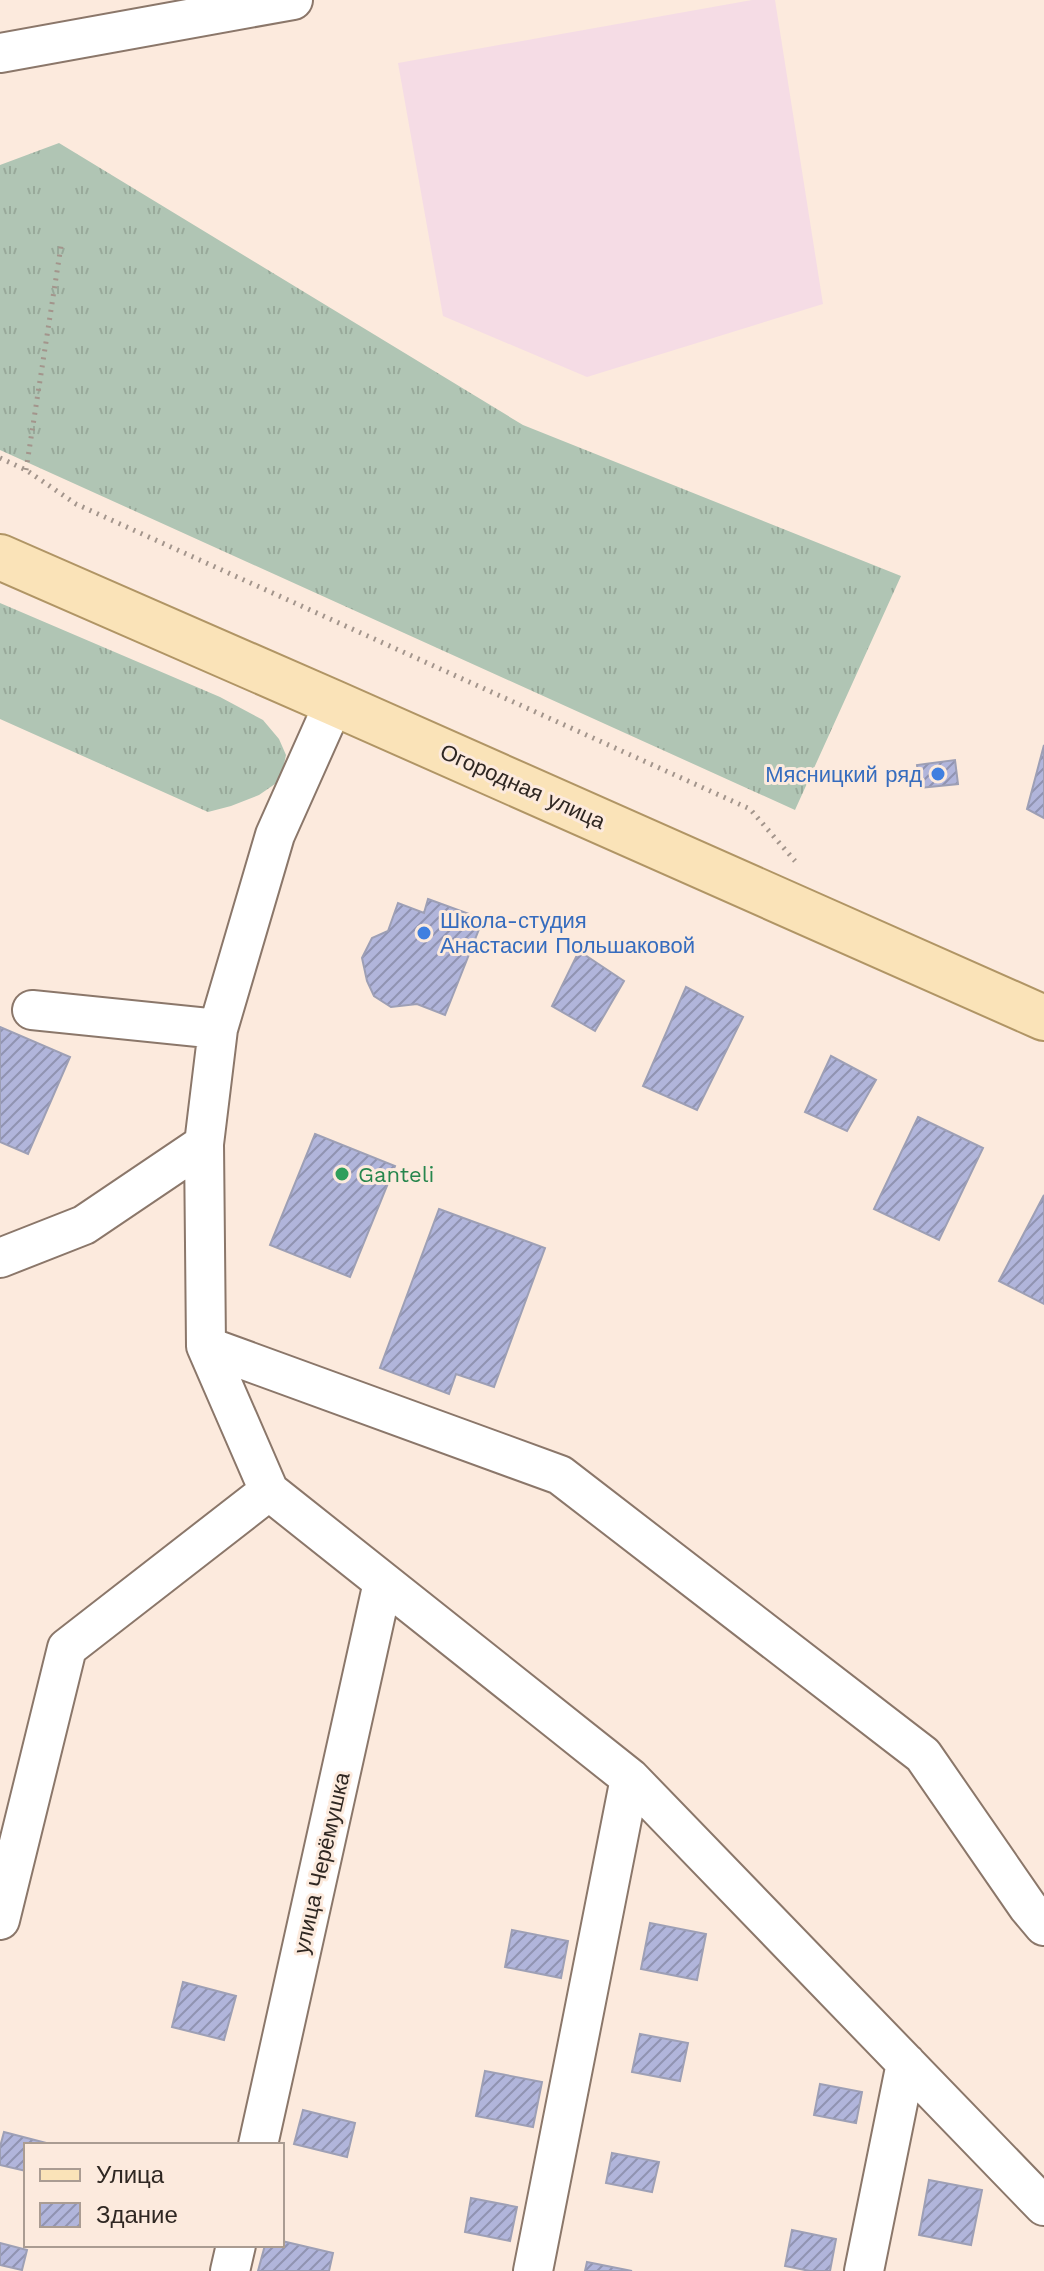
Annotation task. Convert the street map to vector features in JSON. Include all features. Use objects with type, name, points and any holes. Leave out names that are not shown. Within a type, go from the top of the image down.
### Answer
[{"type":"main road","name":"Огородная улица","points":[[0,557],[1044,1018]]},
{"type":"street","points":[[0,53],[293,0]]},
{"type":"street","points":[[334,703],[275,835],[218,1029],[204,1144],[206,1346],[269,1491],[630,1778],[1044,2206]]},
{"type":"street","points":[[32,1010],[218,1029]]},
{"type":"street","points":[[0,1258],[84,1225],[204,1144]]},
{"type":"street","points":[[206,1346],[560,1475],[923,1755],[1044,1926]]},
{"type":"street","points":[[0,1920],[67,1648],[269,1491]]},
{"type":"street","name":"улица Черёмушка","points":[[258,2143],[383,1582]]},
{"type":"street","points":[[533,2271],[630,1778]]},
{"type":"street","points":[[864,2271],[906,2063]]},
{"type":"street","points":[[230,2271],[236,2247]]},
{"type":"path","points":[[26,470],[61,246]]},
{"type":"path","points":[[0,458],[26,470],[76,504],[750,809],[796,862]]},
{"type":"shaded area","points":[[752,0],[775,0],[823,304],[587,377],[443,316],[398,63]]},
{"type":"green space","points":[[59,143],[523,425],[901,576],[795,810],[0,450],[0,165]]},
{"type":"green space","points":[[0,603],[220,697],[263,720],[279,739],[286,755],[282,774],[275,784],[259,795],[208,812],[0,719]]},
{"type":"building","points":[[1044,745],[1044,818],[1027,809]]},
{"type":"building","name":"Мясницкий ряд","points":[[955,760],[958,784],[920,788],[917,765]]},
{"type":"building","points":[[428,899],[483,919],[445,1015],[417,1004],[391,1007],[374,996],[362,958],[372,938],[388,931],[398,903],[424,913]]},
{"type":"building","points":[[579,951],[624,981],[595,1031],[552,1006]]},
{"type":"building","points":[[686,987],[743,1017],[697,1110],[643,1086]]},
{"type":"building","points":[[0,1027],[70,1057],[28,1154],[0,1142]]},
{"type":"building","points":[[831,1056],[876,1080],[847,1131],[805,1112]]},
{"type":"building","points":[[918,1117],[983,1148],[939,1240],[874,1209]]},
{"type":"building","points":[[315,1134],[395,1166],[350,1277],[270,1245]]},
{"type":"building","points":[[1044,1195],[1044,1304],[999,1281]]},
{"type":"building","points":[[439,1209],[545,1248],[494,1387],[456,1374],[449,1394],[380,1368]]},
{"type":"building","points":[[650,1923],[706,1934],[697,1980],[641,1969]]},
{"type":"building","points":[[512,1930],[568,1941],[561,1978],[505,1967]]},
{"type":"building","points":[[183,1982],[236,1996],[224,2040],[172,2027]]},
{"type":"building","points":[[640,2034],[688,2043],[680,2081],[632,2072]]},
{"type":"building","points":[[485,2071],[542,2082],[533,2127],[476,2116]]},
{"type":"building","points":[[820,2084],[862,2092],[856,2123],[814,2115]]},
{"type":"building","points":[[303,2110],[355,2123],[347,2157],[294,2144]]},
{"type":"building","points":[[4,2132],[46,2143],[24,2143],[24,2171],[0,2165]]},
{"type":"building","points":[[612,2153],[659,2162],[652,2192],[606,2183]]},
{"type":"building","points":[[929,2180],[982,2190],[971,2245],[919,2235]]},
{"type":"building","points":[[471,2198],[517,2207],[510,2241],[465,2232]]},
{"type":"building","points":[[792,2230],[836,2239],[830,2271],[785,2266]]},
{"type":"building","points":[[284,2241],[333,2253],[329,2271],[258,2271],[264,2247],[284,2247]]},
{"type":"building","points":[[0,2243],[27,2250],[22,2270],[0,2265]]},
{"type":"building","points":[[587,2262],[632,2271],[585,2271]]},
{"type":"place","name":"Мясницкий ряд","points":[[938,774]]},
{"type":"place","name":"Школа-студия Анастасии Польшаковой","points":[[424,933]]},
{"type":"place","name":"Ganteli","points":[[342,1174]]}]
